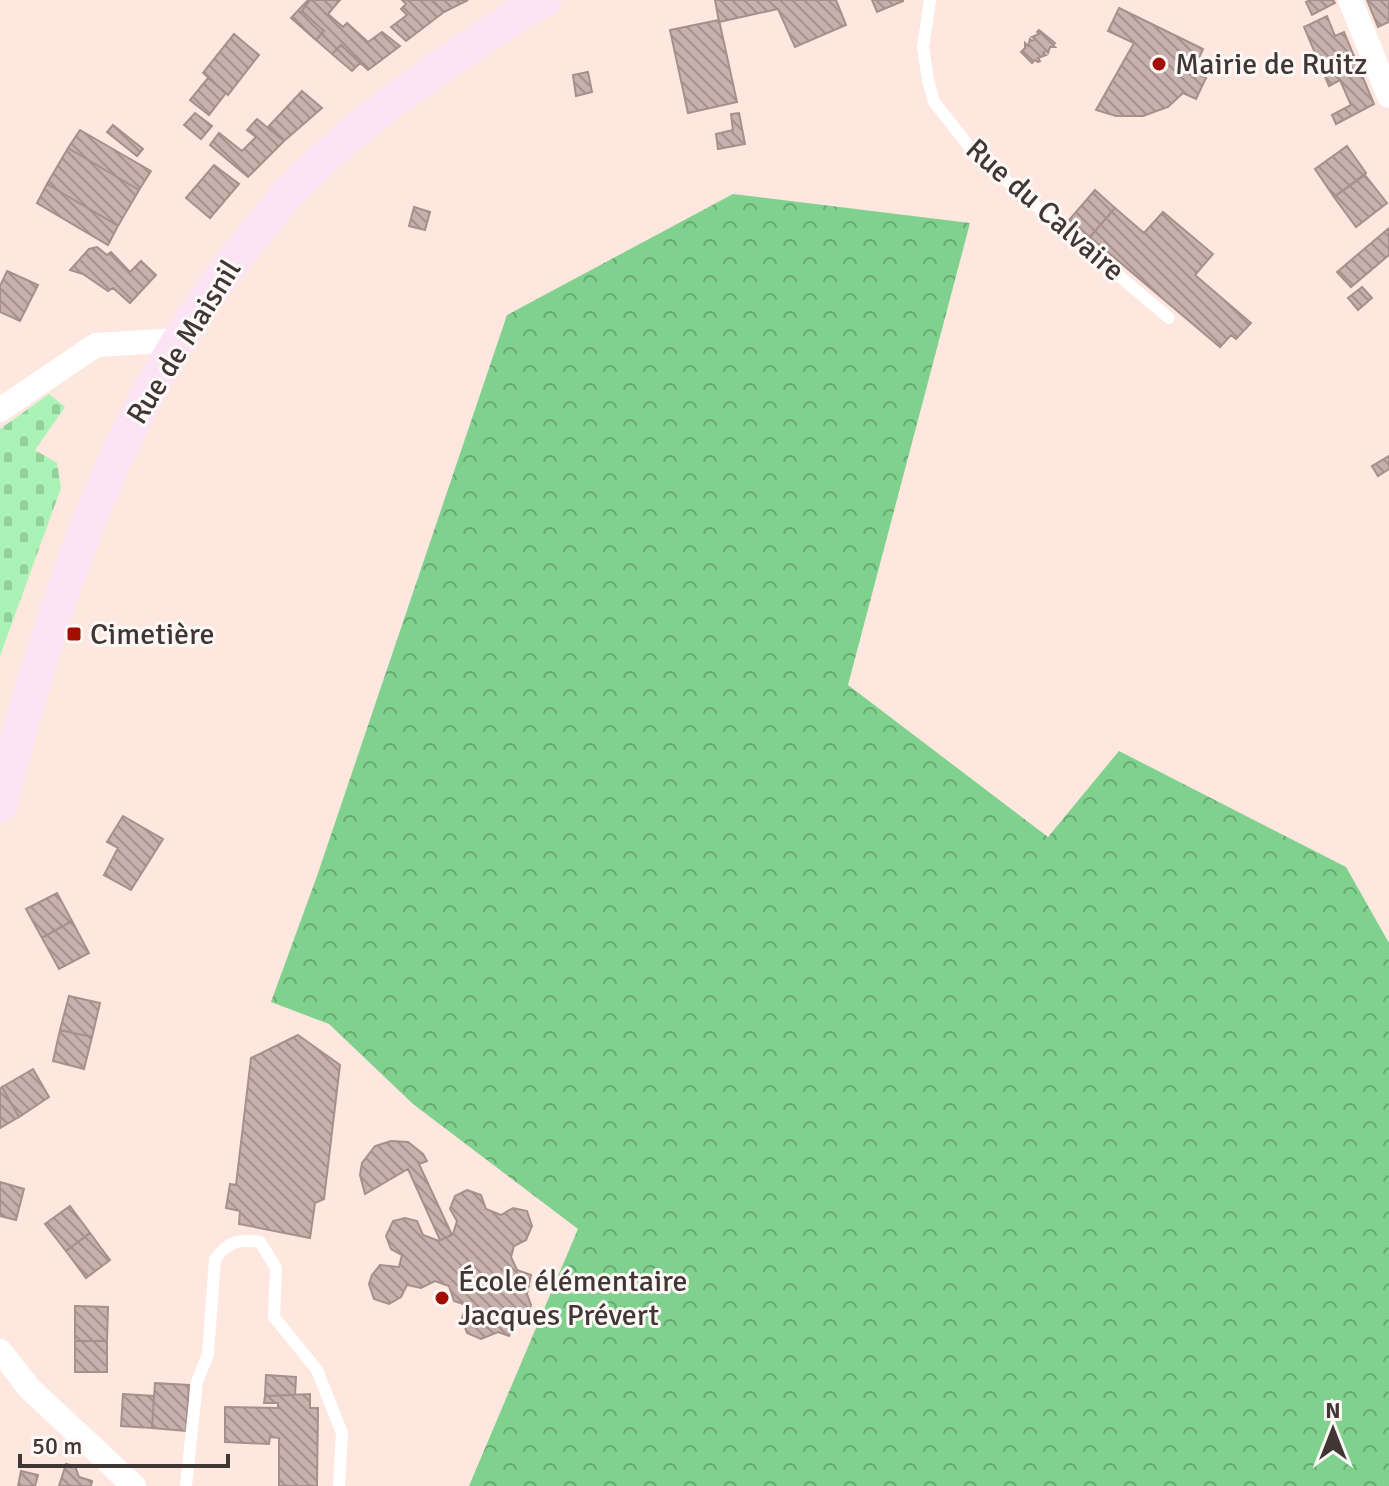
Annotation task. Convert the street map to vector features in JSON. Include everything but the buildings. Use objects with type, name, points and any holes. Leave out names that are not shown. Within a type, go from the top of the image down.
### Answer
[{"type":"street","name":"Rue de Maisnil","points":[[0,806],[43,651],[104,479],[149,389],[221,275],[296,185],[355,132],[410,88],[544,0]]},
{"type":"street","points":[[1350,0],[1389,96]]},
{"type":"street","points":[[0,410],[96,345],[179,340]]},
{"type":"street","points":[[0,1351],[30,1389],[134,1486]]},
{"type":"lane","name":"Rue du Calvaire","points":[[930,0],[923,47],[934,102],[976,155],[1169,318]]},
{"type":"lane","points":[[186,1486],[197,1382],[208,1354],[215,1259],[225,1246],[239,1239],[260,1242],[276,1268],[274,1317],[317,1370],[342,1433],[339,1486]]},
{"type":"green space","points":[[733,194],[970,223],[848,685],[1048,837],[1119,751],[1346,867],[1389,943],[1389,1486],[469,1486],[578,1229],[413,1104],[329,1024],[271,1002],[317,876],[507,315]]},
{"type":"green space","points":[[49,394],[65,407],[35,450],[57,463],[61,488],[0,656],[0,429]]},
{"type":"place","name":"Mairie de Ruitz","points":[[1159,64]]},
{"type":"place","name":"Cimetière","points":[[74,634]]},
{"type":"place","name":"École élémentaire Jacques Prévert","points":[[442,1298]]}]
